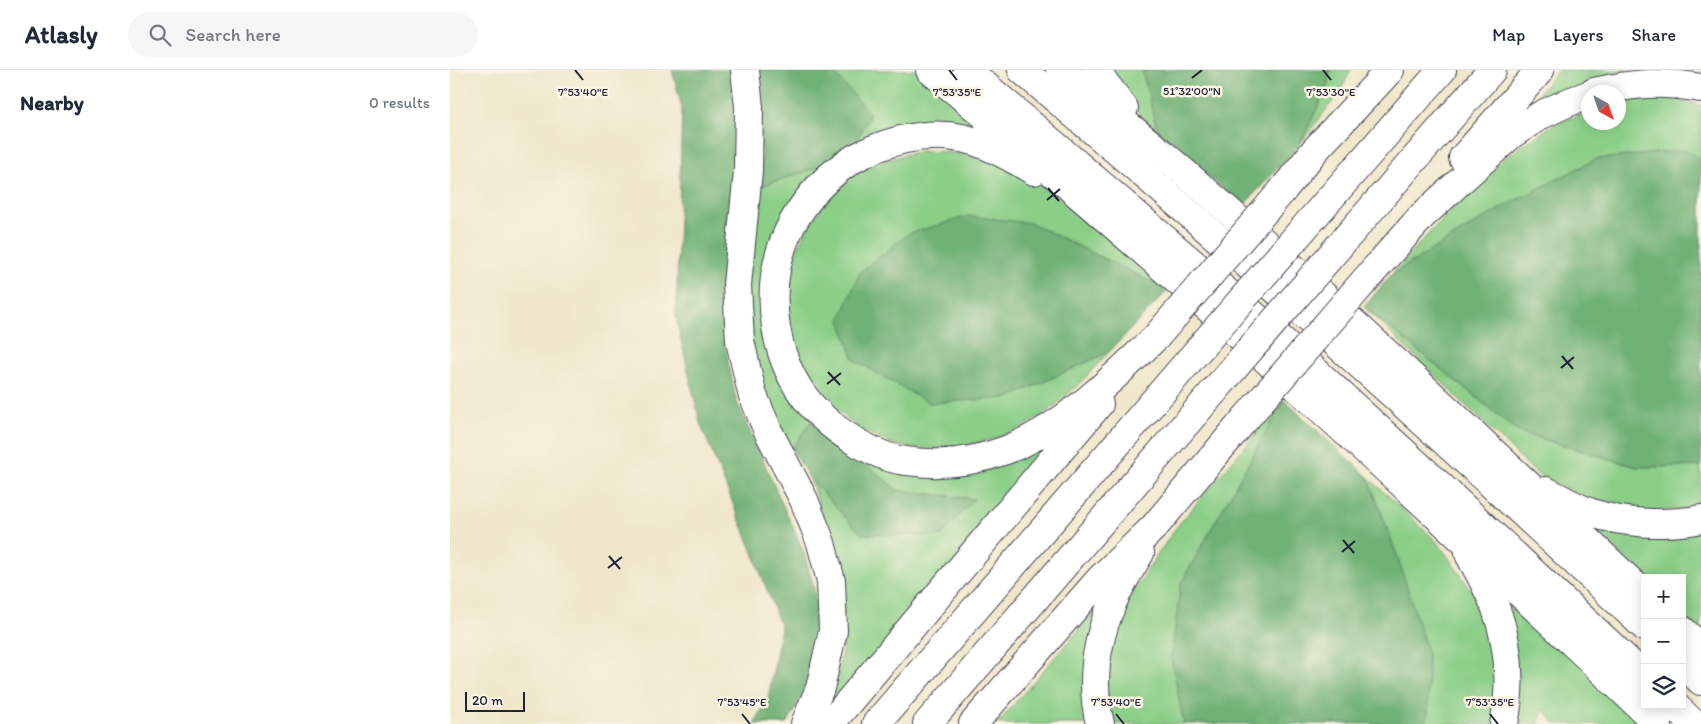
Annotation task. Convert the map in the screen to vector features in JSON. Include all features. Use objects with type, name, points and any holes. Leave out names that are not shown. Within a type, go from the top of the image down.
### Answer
[{"type":"highway","points":[[745,70],[749,126],[748,172],[737,285],[740,341],[752,392],[768,431],[804,500],[821,543],[831,581],[833,631],[820,688],[805,724]]},
{"type":"highway","points":[[930,70],[1080,196],[1247,343],[1459,535],[1658,724]]},
{"type":"highway","points":[[967,70],[1264,324],[1641,673]]},
{"type":"highway","points":[[1022,70],[1287,298],[1455,450],[1641,623]]},
{"type":"highway","points":[[1060,70],[1164,156],[1312,285],[1524,480],[1641,591]]},
{"type":"highway","points":[[1094,70],[1164,156]]},
{"type":"highway","points":[[1316,150],[1355,92],[1367,70]]},
{"type":"highway","points":[[830,724],[1316,150],[1390,70]]},
{"type":"highway","points":[[876,724],[1442,70]]},
{"type":"highway","points":[[927,724],[1492,70]]},
{"type":"highway","points":[[1422,216],[1446,178],[1540,70]]},
{"type":"highway","points":[[1625,85],[1652,82],[1701,88]]},
{"type":"highway","points":[[973,724],[1102,578],[1154,527],[1422,216],[1512,134],[1541,115],[1581,97]]},
{"type":"highway","points":[[1080,196],[986,145],[937,135],[912,137],[888,144],[865,153],[846,164],[814,191],[800,208],[780,250],[773,292],[774,314],[782,358],[791,377],[805,399],[821,418],[839,432],[861,445],[903,461],[927,463],[954,462],[996,453],[1036,436],[1092,396],[1157,336]]},
{"type":"highway","points":[[1524,480],[1591,513],[1616,519],[1669,522],[1701,519]]},
{"type":"highway","points":[[1100,724],[1094,688],[1095,664],[1102,635],[1112,603],[1154,527]]},
{"type":"highway","points":[[1459,535],[1495,606],[1502,628],[1509,671],[1509,694],[1504,724]]},
{"type":"highway","points":[[1686,634],[1701,648]]},
{"type":"highway","points":[[1683,664],[1701,681]]},
{"type":"highway","points":[[1678,709],[1694,724]]},
{"type":"green space","points":[[672,70],[733,70],[737,108],[739,172],[726,286],[725,346],[736,400],[803,550],[814,588],[818,634],[809,685],[787,724],[754,724],[768,700],[781,627],[700,423],[676,318],[682,108]]},
{"type":"green space","points":[[757,70],[832,70],[870,114],[852,150],[831,163],[761,186],[761,106]]},
{"type":"green space","points":[[832,70],[917,70],[994,133],[852,150]]},
{"type":"green space","points":[[1104,70],[1142,70],[1158,133],[1117,90]]},
{"type":"green space","points":[[1142,70],[1330,70],[1327,87],[1300,144],[1243,206],[1158,133]]},
{"type":"green space","points":[[1330,70],[1351,70],[1341,90],[1300,144],[1327,87]]},
{"type":"green space","points":[[1558,70],[1627,70],[1625,75],[1594,85],[1581,85],[1581,89],[1527,107]]},
{"type":"green space","points":[[1654,98],[1701,105],[1701,162],[1596,160],[1499,209],[1391,275],[1468,191],[1502,160],[1553,125],[1581,115],[1581,130],[1626,130],[1626,102]]},
{"type":"green space","points":[[1684,150],[1701,159],[1701,466],[1637,467],[1519,432],[1364,307],[1391,275],[1499,209],[1596,159]]},
{"type":"green space","points":[[921,151],[946,152],[987,158],[1017,172],[1068,204],[1168,290],[1031,223],[1008,398],[1109,352],[1068,394],[1051,409],[1031,422],[1000,436],[978,443],[928,449],[900,446],[879,438],[859,427],[840,413],[809,377],[798,357],[790,335],[786,313],[787,285],[794,257],[813,219],[826,203],[844,184],[867,168],[890,159]]},
{"type":"green space","points":[[831,163],[766,283],[811,421],[792,449],[762,388],[751,340],[747,287],[761,186]]},
{"type":"green space","points":[[968,216],[1031,223],[1168,290],[1109,352],[1008,398],[929,403],[854,360],[840,320],[860,272],[908,234]]},
{"type":"green space","points":[[1364,307],[1519,432],[1637,467],[1701,466],[1701,509],[1633,512],[1580,496],[1537,474]]},
{"type":"green space","points":[[1284,400],[1181,583],[1171,658],[1184,724],[1110,724],[1105,680],[1112,641],[1126,602],[1175,529]]},
{"type":"green space","points":[[1284,400],[1368,477],[1399,561],[1428,654],[1428,712],[1425,724],[1184,724],[1171,658],[1181,583]]},
{"type":"green space","points":[[811,421],[897,490],[974,499],[941,536],[861,534],[810,479],[792,449]]},
{"type":"green space","points":[[837,440],[875,461],[1055,442],[832,709],[825,699],[838,674],[846,631],[838,560],[810,479],[861,534],[973,499],[897,490]]},
{"type":"green space","points":[[1368,477],[1439,544],[1486,612],[1499,656],[1496,724],[1425,724],[1428,712],[1399,561]]},
{"type":"green space","points":[[1608,528],[1701,528],[1701,632],[1686,619],[1686,574],[1641,574],[1596,533]]},
{"type":"green space","points":[[1499,584],[1649,724],[1555,724],[1544,709],[1538,724],[1512,724]]},
{"type":"green space","points":[[1095,611],[1089,724],[997,724]]}]
